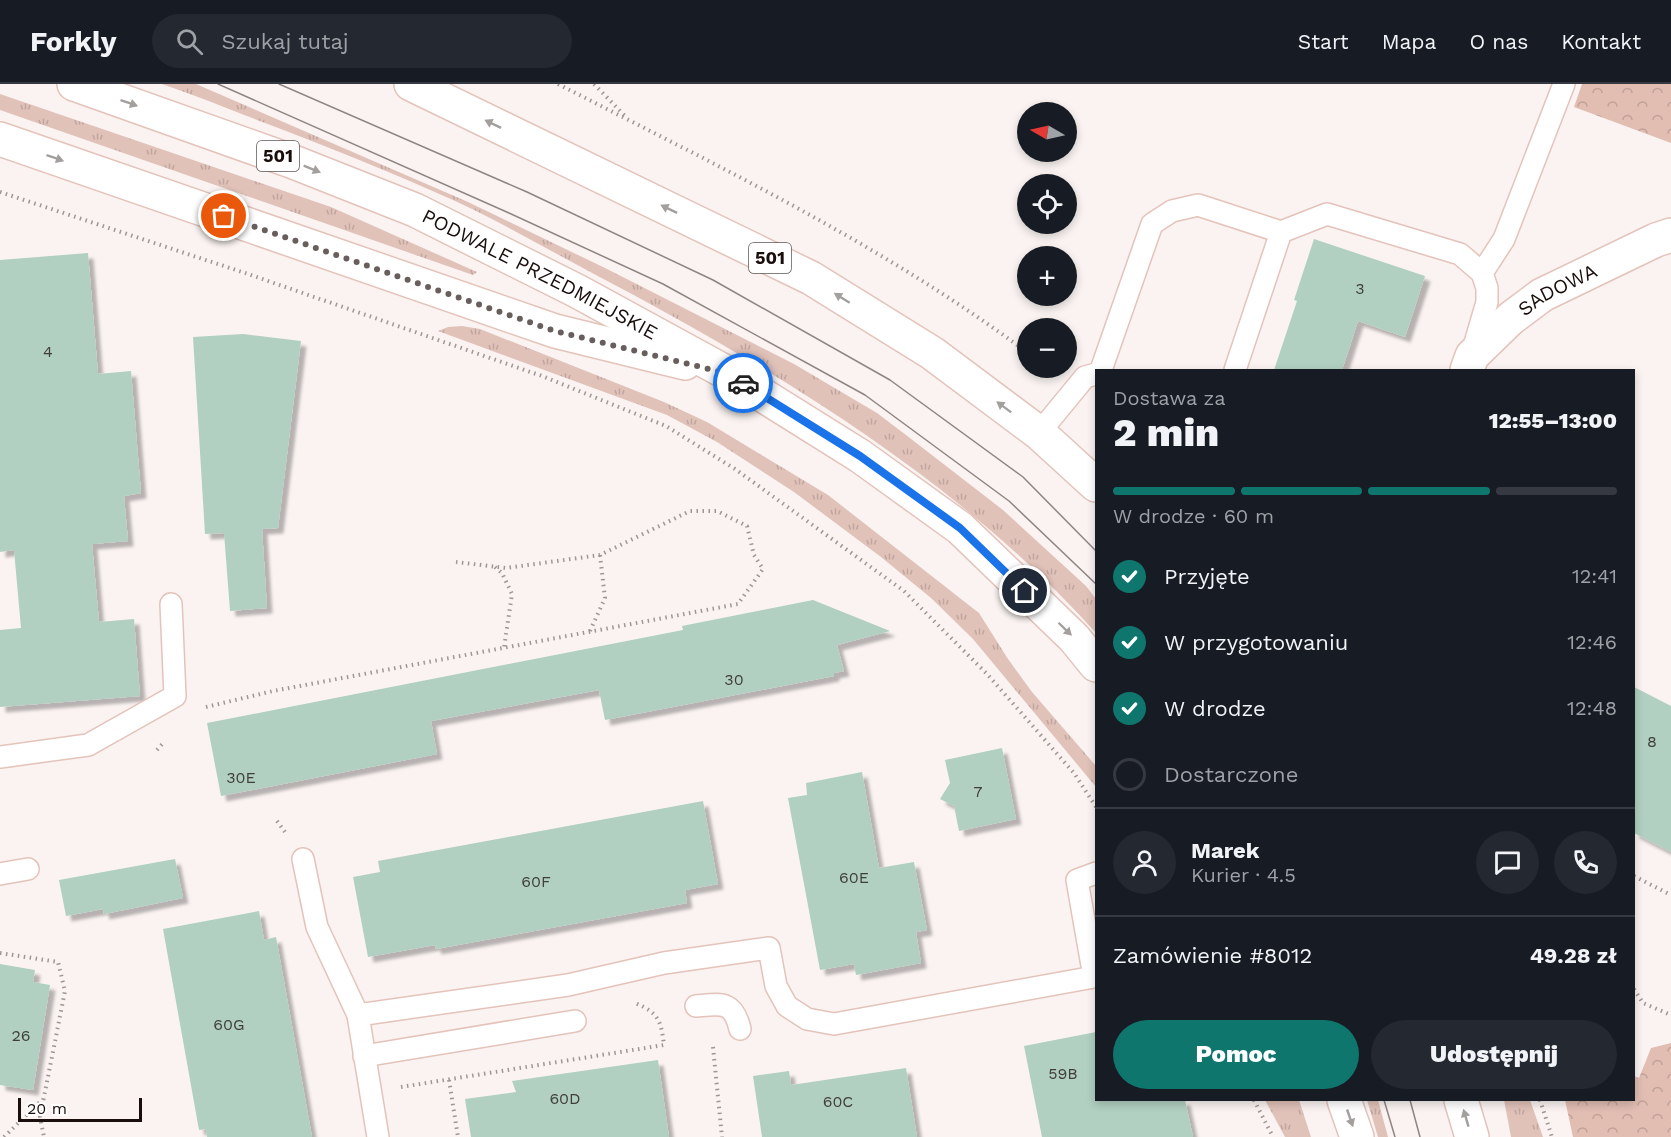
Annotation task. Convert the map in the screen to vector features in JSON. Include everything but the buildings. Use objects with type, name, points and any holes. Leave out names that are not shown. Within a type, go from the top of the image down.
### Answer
[{"type":"main road","name":"PODWALE PRZEDMIEJSKIE","points":[[74,84],[291,161],[415,210],[577,291],[729,374],[860,456],[960,528],[1074,638],[1095,664]]},
{"type":"main road","name":"501","points":[[421,86],[811,278],[932,353],[1039,433],[1095,484]]},
{"type":"main road","points":[[0,139],[555,331],[729,374]]},
{"type":"main road","name":"SADOWA","points":[[1469,363],[1510,319],[1542,295],[1671,235]]},
{"type":"main road","points":[[1344,1101],[1357,1137]]},
{"type":"main road","points":[[1461,1101],[1472,1137]]},
{"type":"lane","points":[[1482,273],[1504,239],[1564,84]]},
{"type":"lane","points":[[1101,369],[1152,224],[1172,211],[1198,205],[1281,232],[1326,214],[1460,254],[1482,273],[1487,288],[1487,302],[1469,363]]},
{"type":"lane","points":[[1235,369],[1281,232]]},
{"type":"lane","points":[[1039,433],[1085,377],[1095,374]]},
{"type":"lane","points":[[0,757],[88,745],[175,696],[171,604]]},
{"type":"lane","points":[[303,859],[316,927],[358,1015],[378,1137]]},
{"type":"lane","points":[[0,874],[28,869]]},
{"type":"lane","points":[[358,1015],[568,985],[664,963],[769,948],[776,986],[787,1006],[807,1019],[834,1024],[1094,977],[1087,877]]},
{"type":"lane","points":[[696,1006],[726,1006],[736,1014],[740,1029]]},
{"type":"lane","points":[[364,1056],[575,1021]]},
{"type":"path","points":[[558,84],[821,222],[912,274],[1017,346]]},
{"type":"path","points":[[594,84],[628,120]]},
{"type":"path","points":[[0,192],[542,376],[666,426],[735,469],[904,591],[987,674],[1074,772],[1095,805]]},
{"type":"path","points":[[205,708],[273,691],[738,604],[763,569],[754,555],[747,526],[717,511],[690,511],[600,555],[506,568],[456,562]]},
{"type":"path","points":[[590,632],[605,598],[600,555]]},
{"type":"path","points":[[495,566],[502,573],[512,594],[504,648]]},
{"type":"path","points":[[157,750],[170,734]]},
{"type":"path","points":[[1635,877],[1671,895]]},
{"type":"path","points":[[0,953],[58,962],[65,991],[40,1117],[44,1137]]},
{"type":"path","points":[[1635,991],[1643,1003],[1671,1015]]},
{"type":"path","points":[[424,1083],[664,1045],[661,1024],[651,1010],[636,1003]]},
{"type":"path","points":[[449,1080],[458,1137]]},
{"type":"path","points":[[4,1137],[44,1099]]},
{"type":"path","points":[[1255,1101],[1273,1137]]},
{"type":"path","points":[[1540,1101],[1552,1137]]},
{"type":"green space","points":[[162,84],[196,84],[468,202],[605,268],[794,364],[877,413],[1003,510],[1086,586],[1095,598],[1095,632],[1043,578],[925,477],[796,389],[729,348],[489,217],[336,151]]},
{"type":"green space","points":[[1582,84],[1671,84],[1671,143],[1574,107]]},
{"type":"green space","points":[[0,94],[331,207],[477,272],[473,275],[0,110]]},
{"type":"green space","points":[[462,326],[480,329],[664,402],[707,422],[828,495],[979,613],[1032,692],[1095,765],[1095,786],[973,639],[931,598],[881,557],[794,492],[717,442],[667,415],[438,331],[448,327]]},
{"type":"green space","points":[[1671,1043],[1671,1137],[1573,1137],[1565,1101],[1635,1101],[1635,1076],[1639,1078],[1651,1048]]},
{"type":"green space","points":[[1266,1101],[1299,1101],[1311,1137],[1285,1137]]},
{"type":"green space","points":[[1367,1101],[1378,1101],[1388,1137],[1378,1137]]},
{"type":"green space","points":[[1504,1101],[1530,1101],[1543,1137],[1511,1137]]},
{"type":"tram line","points":[[218,84],[663,284],[865,395],[1009,501],[1095,583]]},
{"type":"tram line","points":[[279,84],[527,192],[713,280],[890,380],[1023,477],[1095,550]]},
{"type":"tram line","points":[[1384,1101],[1395,1137]]},
{"type":"tram line","points":[[1410,1101],[1420,1137]]},
{"type":"way so far","points":[[224,216],[555,331],[729,374],[743,383]]},
{"type":"route","points":[[743,383],[860,456],[960,528],[1025,591]]}]
